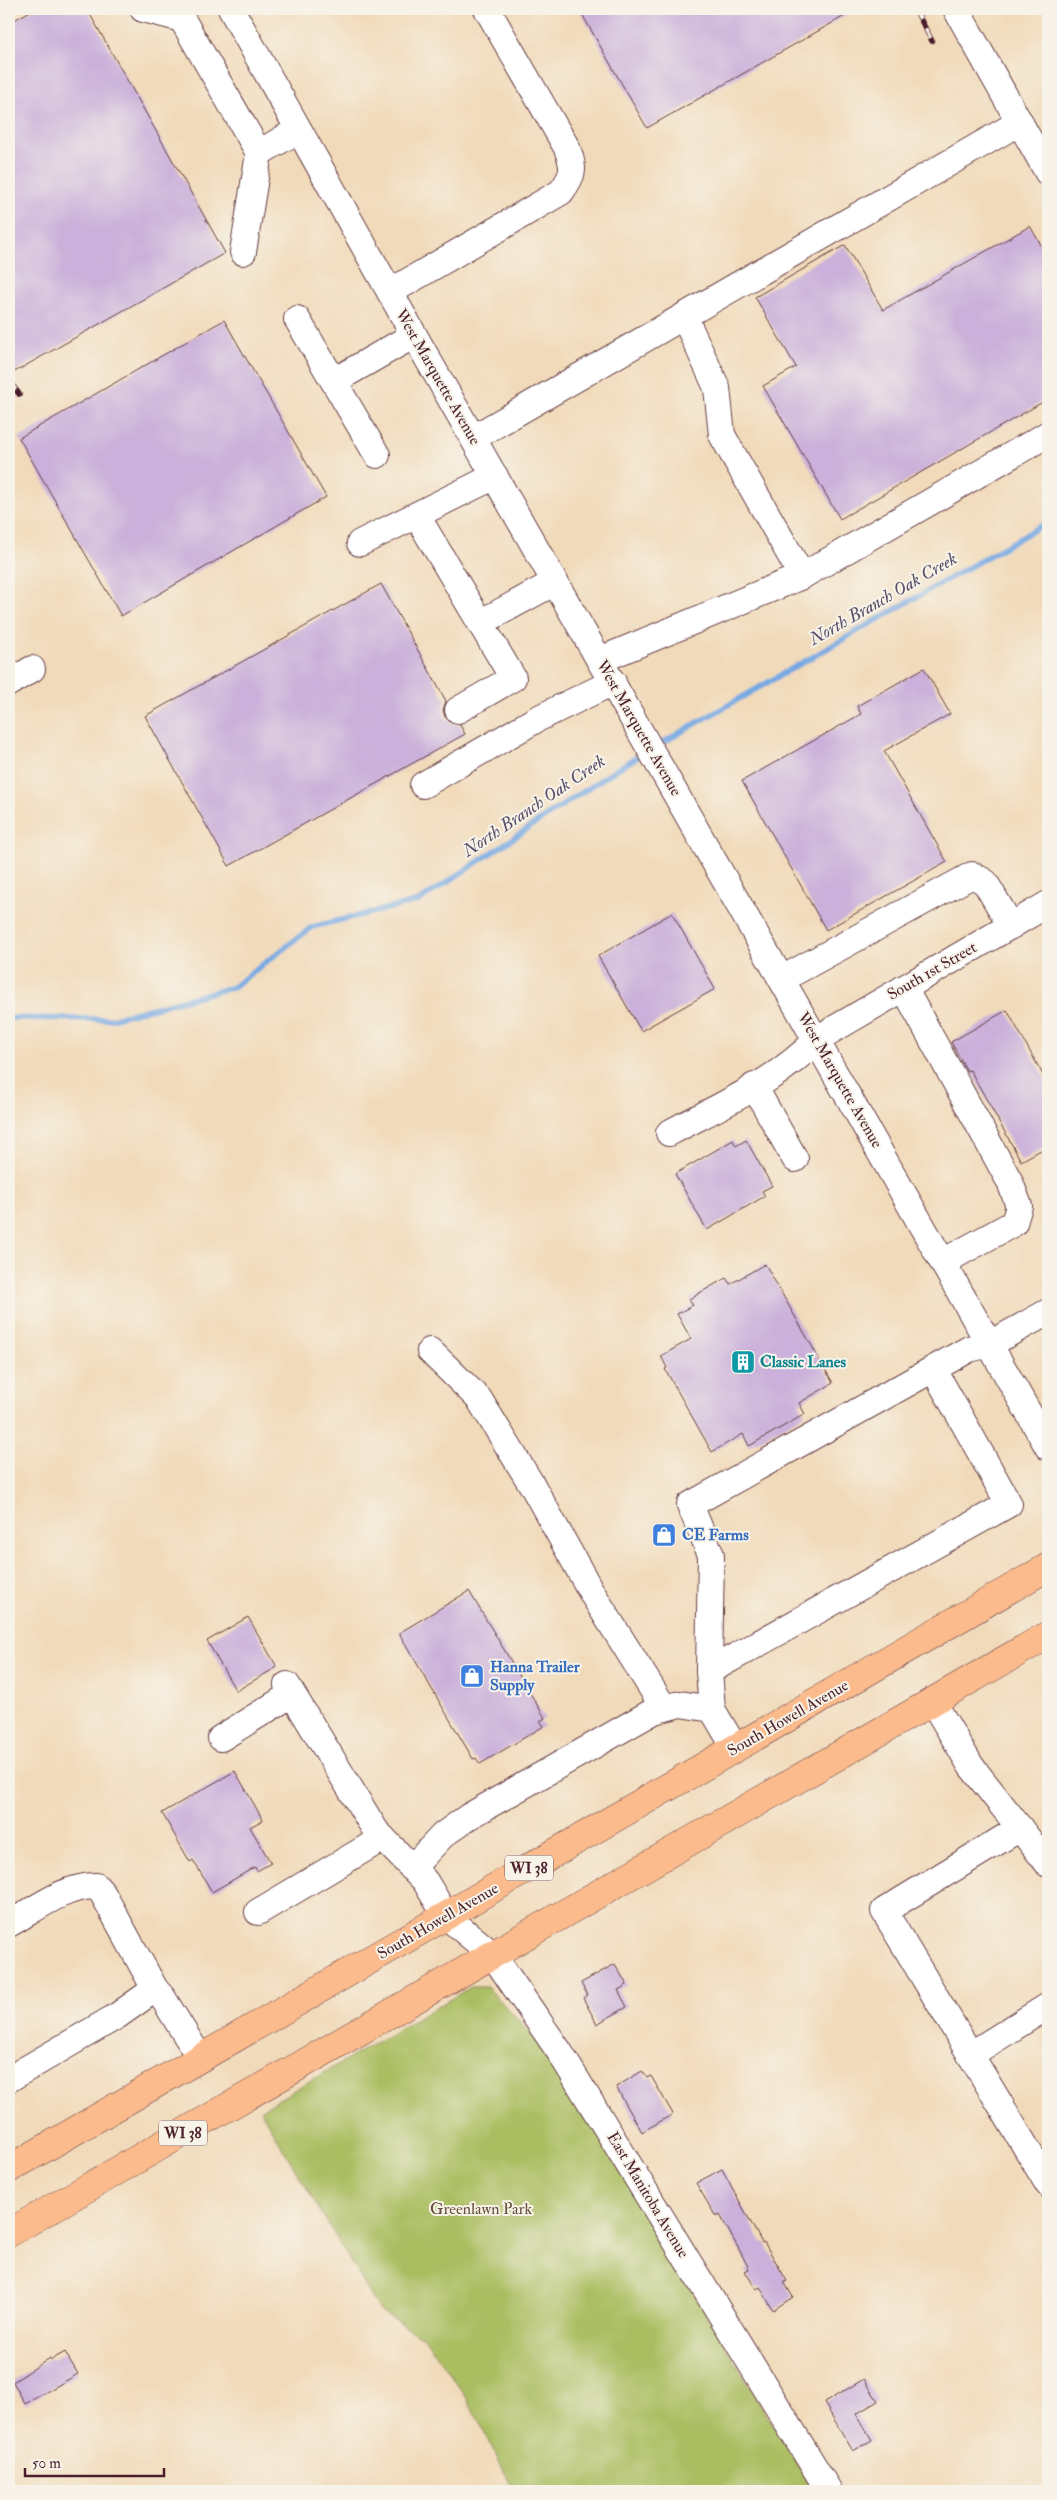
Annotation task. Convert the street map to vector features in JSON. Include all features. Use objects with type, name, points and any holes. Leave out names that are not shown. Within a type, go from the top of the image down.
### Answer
[{"type":"main road","name":"South Howell Avenue","points":[[9,2169],[1048,1566]]},
{"type":"main road","name":"WI 38","points":[[9,2233],[1048,1635]]},
{"type":"street","points":[[143,9],[190,14],[259,153],[243,252]]},
{"type":"street","name":"West Marquette Avenue","points":[[231,9],[414,335],[1048,1446]]},
{"type":"street","points":[[390,292],[561,192],[572,177],[572,163],[567,148],[487,9]]},
{"type":"street","points":[[956,9],[1048,172]]},
{"type":"street","points":[[473,438],[1020,122]]},
{"type":"street","points":[[259,153],[298,130]]},
{"type":"street","points":[[684,316],[718,388],[722,435],[802,576]]},
{"type":"street","points":[[297,319],[377,455]]},
{"type":"street","points":[[334,381],[414,335]]},
{"type":"street","points":[[423,785],[537,719],[607,671],[802,576],[1048,434]]},
{"type":"street","points":[[360,543],[418,516],[495,476]]},
{"type":"street","points":[[418,516],[482,622],[513,678],[458,710]]},
{"type":"street","points":[[482,622],[555,582]]},
{"type":"street","points":[[9,683],[32,669]]},
{"type":"street","points":[[782,979],[972,875],[984,882],[1011,926]]},
{"type":"street","name":"South 1st Street","points":[[669,1134],[754,1086],[802,1055],[816,1039],[1048,904]]},
{"type":"street","points":[[904,988],[1010,1182],[1019,1206],[1014,1224],[943,1262]]},
{"type":"street","points":[[754,1086],[795,1159]]},
{"type":"street","points":[[735,1748],[712,1709],[709,1672],[712,1556],[690,1505],[969,1349],[990,1344],[1048,1312]]},
{"type":"street","points":[[430,1351],[480,1399],[532,1485],[592,1593],[664,1708]]},
{"type":"street","points":[[709,1672],[1008,1504],[934,1370]]},
{"type":"street","name":"East Manitoba Avenue","points":[[221,1738],[290,1689],[376,1830],[425,1881],[446,1916],[493,1955],[559,2051],[829,2491]]},
{"type":"street","points":[[933,1702],[971,1766],[1048,1864]]},
{"type":"street","points":[[412,1868],[443,1834],[468,1817],[654,1711],[680,1704],[712,1709]]},
{"type":"street","points":[[1020,1828],[884,1911],[1048,2184]]},
{"type":"street","points":[[258,1912],[382,1838]]},
{"type":"street","points":[[9,1924],[64,1893],[82,1886],[96,1886],[104,1894],[155,1989],[163,1998],[200,2058]]},
{"type":"street","points":[[9,2079],[117,2016],[155,1989]]},
{"type":"street","points":[[970,2055],[1048,2006]]},
{"type":"green space","name":"Greenlawn Park","points":[[471,1987],[487,1987],[547,2050],[813,2491],[514,2491],[468,2400],[424,2337],[380,2311],[260,2110]]},
{"type":"building","points":[[34,9],[87,9],[225,253],[9,375],[9,23]]},
{"type":"building","points":[[579,9],[857,9],[647,128]]},
{"type":"building","points":[[1030,226],[1048,257],[1048,399],[840,519],[763,386],[796,367],[755,297],[845,245],[883,310]]},
{"type":"building","points":[[224,320],[326,497],[121,616],[19,438]]},
{"type":"building","points":[[381,584],[446,701],[443,710],[445,717],[451,723],[460,725],[465,734],[229,866],[145,716]]},
{"type":"building","points":[[924,668],[950,714],[884,751],[947,862],[826,930],[742,781],[861,714],[857,706]]},
{"type":"building","points":[[672,913],[715,989],[641,1031],[598,956]]},
{"type":"building","points":[[1007,1010],[1048,1084],[1048,1146],[1021,1161],[970,1070],[967,1071],[951,1042]]},
{"type":"building","points":[[733,1140],[736,1146],[746,1140],[772,1186],[762,1191],[765,1196],[707,1230],[675,1174]]},
{"type":"building","name":"Classic Lanes","points":[[765,1264],[833,1383],[799,1403],[805,1414],[749,1446],[743,1434],[712,1452],[665,1369],[667,1368],[661,1356],[691,1339],[677,1314],[693,1305],[689,1299],[726,1278],[730,1284]]},
{"type":"building","name":"Hanna Trailer Supply","points":[[469,1591],[545,1718],[540,1721],[544,1726],[480,1764],[476,1758],[473,1759],[399,1633]]},
{"type":"building","points":[[248,1617],[277,1667],[236,1691],[207,1641]]},
{"type":"building","points":[[235,1771],[263,1820],[250,1827],[271,1863],[257,1871],[255,1867],[212,1892],[193,1860],[190,1862],[162,1813]]},
{"type":"building","points":[[615,1964],[627,1985],[618,1990],[627,2007],[597,2024],[583,1998],[587,1995],[581,1983]]},
{"type":"building","points":[[642,2071],[647,2078],[651,2076],[673,2114],[642,2132],[616,2087]]},
{"type":"building","points":[[722,2169],[762,2243],[764,2242],[787,2281],[784,2282],[793,2297],[773,2310],[760,2287],[756,2289],[745,2271],[749,2269],[720,2215],[716,2217],[696,2183]]},
{"type":"building","points":[[65,2352],[78,2374],[25,2404],[13,2382],[50,2358],[51,2360]]},
{"type":"building","points":[[864,2379],[878,2401],[856,2414],[872,2440],[853,2451],[824,2403]]},
{"type":"waterway","name":"North Branch Oak Creek","points":[[655,747],[1048,522]]},
{"type":"waterway","name":"North Branch Oak Creek","points":[[9,1018],[111,1019],[233,987],[312,927],[419,901],[620,767],[645,753]]},
{"type":"railway","points":[[915,9],[932,41]]},
{"type":"railway","points":[[9,381],[19,394]]},
{"type":"place","name":"Classic Lanes","points":[[743,1362]]},
{"type":"place","name":"CE Farms","points":[[664,1535]]},
{"type":"place","name":"Hanna Trailer Supply","points":[[472,1676]]}]
